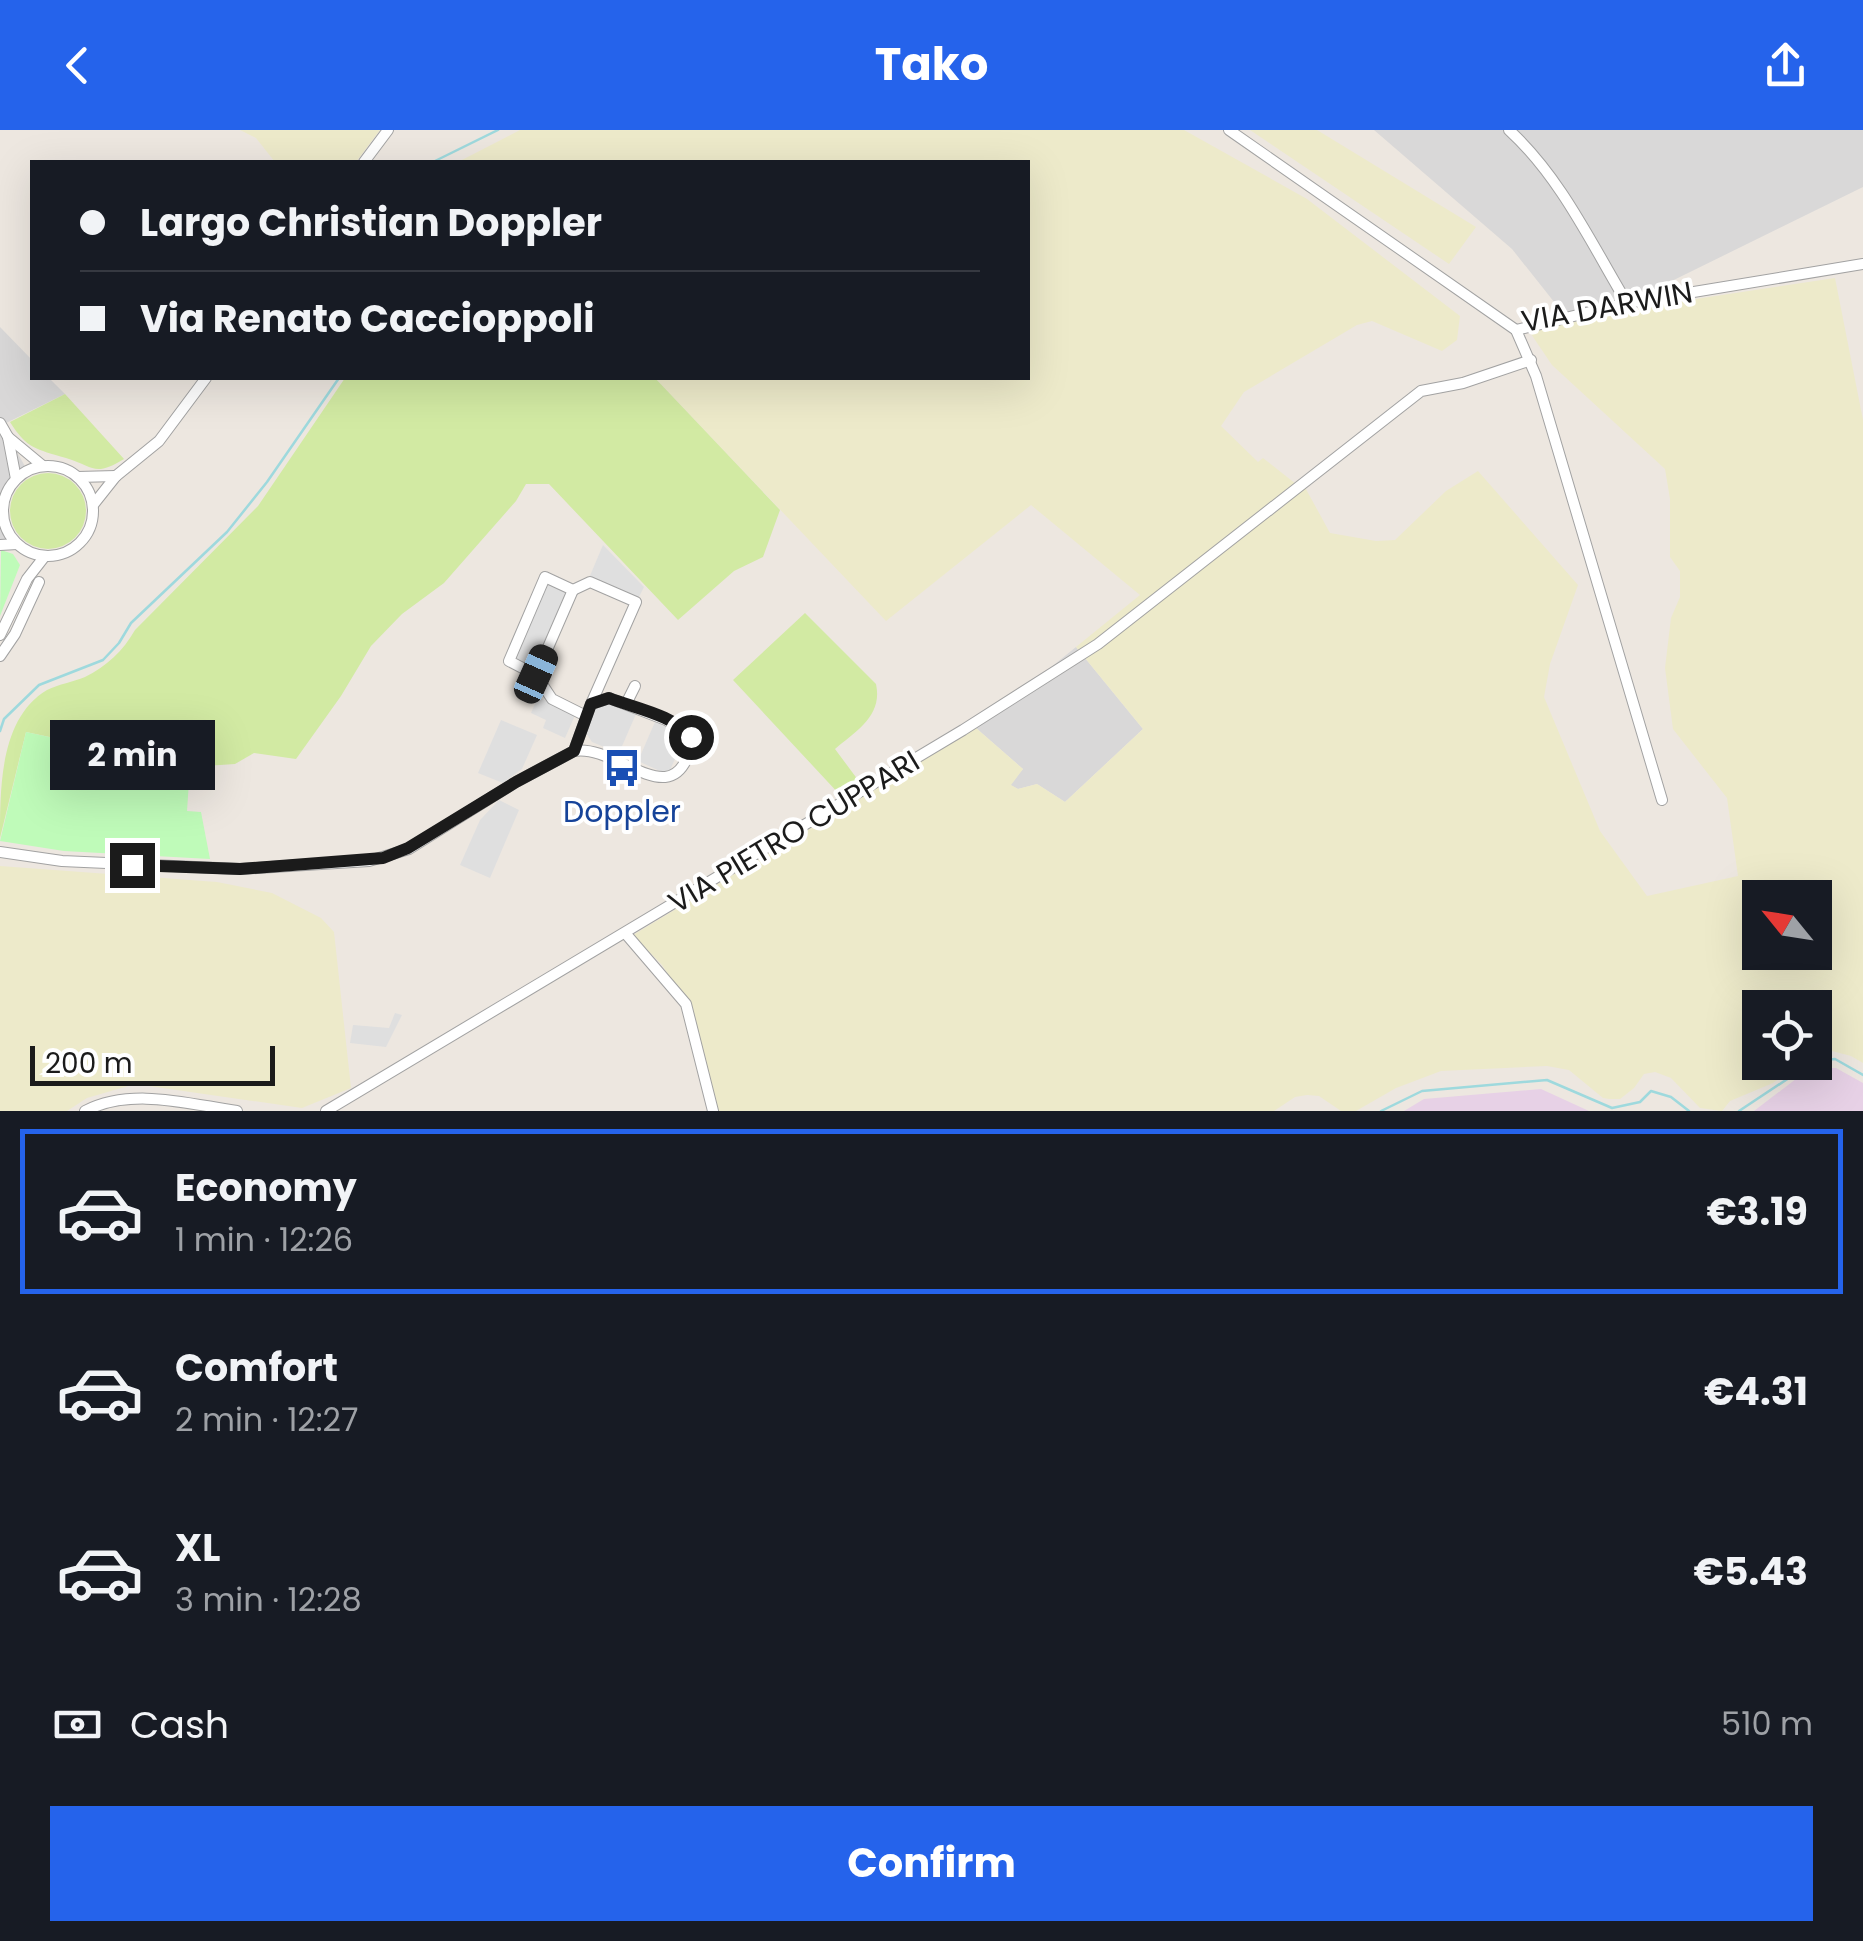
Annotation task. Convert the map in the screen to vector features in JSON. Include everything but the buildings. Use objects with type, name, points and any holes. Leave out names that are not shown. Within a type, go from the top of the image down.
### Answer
[{"type":"street","points":[[366,160],[388,130]]},
{"type":"street","name":"VIA DARWIN","points":[[1229,130],[1516,330],[1627,303],[1863,264]]},
{"type":"street","points":[[1509,130],[1562,192],[1627,303]]},
{"type":"street","points":[[1516,330],[1531,360],[1662,800]]},
{"type":"street","name":"VIA PIETRO CUPPARI","points":[[326,1111],[626,934],[1098,644],[1421,391],[1462,383],[1531,360]]},
{"type":"street","points":[[93,506],[116,476],[159,441],[205,380]]},
{"type":"street","points":[[0,422],[8,437],[16,479]]},
{"type":"street","points":[[8,437],[43,466]]},
{"type":"street","points":[[0,545],[19,546],[45,556],[67,552],[84,538],[93,506],[78,477],[62,468],[43,466],[27,470],[8,490],[1,512],[6,529],[19,546],[27,566],[26,579],[0,635]]},
{"type":"street","points":[[78,477],[116,476]]},
{"type":"street","points":[[26,579],[45,556]]},
{"type":"street","points":[[0,852],[62,862],[240,869],[368,861],[401,852],[574,751],[596,753],[658,778],[671,778],[678,773],[691,748],[689,734],[676,724],[609,698],[584,710],[549,697],[536,674],[509,661],[545,578],[573,590]]},
{"type":"street","points":[[0,656],[16,634],[39,582]]},
{"type":"street","points":[[536,674],[573,590],[590,582],[636,602],[584,710],[574,751]]},
{"type":"street","points":[[626,704],[634,686]]},
{"type":"street","points":[[626,934],[686,1004],[712,1111]]},
{"type":"street","points":[[85,1111],[106,1102],[135,1098],[237,1111]]},
{"type":"shaded area","points":[[240,130],[380,130],[358,160],[273,160],[256,138]]},
{"type":"shaded area","points":[[520,130],[1184,130],[1307,199],[1460,316],[1457,340],[1442,351],[1372,321],[1357,325],[1244,392],[1221,426],[1258,462],[1263,458],[1296,484],[1301,480],[1330,533],[1376,541],[1395,540],[1446,491],[1478,471],[1578,585],[1550,664],[1544,697],[1600,831],[1647,896],[1738,876],[1727,798],[1673,729],[1665,668],[1671,618],[1680,597],[1680,571],[1670,557],[1670,499],[1665,469],[1552,365],[1529,331],[1643,307],[1835,278],[1863,420],[1863,1063],[1832,1051],[1832,990],[1742,990],[1742,1080],[1777,1080],[1730,1101],[1722,1111],[1700,1108],[1671,1078],[1655,1072],[1644,1074],[1620,1099],[1609,1099],[1569,1070],[1547,1066],[1441,1071],[1396,1088],[1356,1111],[1341,1111],[1319,1096],[1307,1095],[1295,1097],[1274,1111],[717,1111],[711,1099],[694,1013],[662,965],[633,935],[976,728],[1023,769],[1011,785],[1018,789],[1037,784],[1065,802],[1143,729],[1076,647],[1140,595],[1031,505],[886,621],[657,380],[1030,380],[1030,160],[462,160]]},
{"type":"shaded area","points":[[1250,130],[1317,130],[1476,227],[1449,264]]},
{"type":"shaded area","points":[[1374,130],[1863,130],[1863,187],[1627,303],[1566,317],[1512,249]]},
{"type":"shaded area","points":[[0,327],[30,358],[30,380],[51,380],[65,394],[2,425],[27,470],[16,479],[3,504],[17,544],[0,551]]},
{"type":"shaded area","points":[[603,545],[644,587],[638,599],[589,578]]},
{"type":"shaded area","points":[[546,581],[569,590],[536,668],[512,658]]},
{"type":"shaded area","points":[[1076,647],[1143,729],[1065,802],[1037,784],[1018,789],[1010,785],[1023,769],[976,728]]},
{"type":"shaded area","points":[[538,697],[576,713],[565,738],[543,728],[546,720],[531,713]]},
{"type":"shaded area","points":[[609,703],[636,714],[619,753],[592,742],[586,733],[598,704]]},
{"type":"shaded area","points":[[501,720],[537,735],[522,769],[503,783],[478,773]]},
{"type":"shaded area","points":[[655,722],[680,733],[684,739],[670,770],[662,772],[638,761]]},
{"type":"shaded area","points":[[499,800],[519,810],[490,878],[460,865],[480,820]]},
{"type":"shaded area","points":[[0,866],[217,882],[272,893],[321,918],[334,932],[351,1088],[302,1108],[135,1084],[87,1098],[67,1111],[0,1111]]},
{"type":"shaded area","points":[[395,1013],[402,1015],[386,1047],[350,1043],[353,1025],[389,1028]]},
{"type":"shaded area","points":[[1832,1068],[1863,1083],[1863,1111],[1754,1111],[1795,1080],[1832,1080]]},
{"type":"shaded area","points":[[1541,1089],[1589,1111],[1404,1111],[1424,1099]]},
{"type":"green space","points":[[344,380],[657,380],[780,510],[763,557],[734,571],[678,620],[549,484],[526,484],[516,501],[444,583],[402,614],[371,646],[296,759],[254,753],[235,764],[190,767],[26,732],[0,838],[6,755],[11,736],[31,702],[47,690],[85,677],[107,663],[258,506]]},
{"type":"green space","points":[[65,394],[124,459],[106,468],[89,467],[33,447],[10,422]]},
{"type":"green space","points":[[48,473],[63,475],[75,484],[84,496],[84,526],[75,538],[63,547],[48,549],[33,547],[21,538],[12,526],[10,511],[12,496],[21,484],[33,475]]},
{"type":"green space","points":[[1,550],[13,554],[20,565],[0,616]]},
{"type":"green space","points":[[805,613],[876,684],[872,714],[835,749],[861,784],[840,795],[733,680]]},
{"type":"green space","points":[[26,732],[190,767],[187,811],[201,812],[210,859],[64,851],[0,841]]},
{"type":"waterway","points":[[437,160],[498,130]]},
{"type":"waterway","points":[[0,731],[4,719],[39,685],[103,660],[131,623],[227,532],[338,380]]},
{"type":"waterway","points":[[1832,1059],[1863,1075]]},
{"type":"waterway","points":[[1381,1111],[1422,1091],[1547,1080],[1612,1108],[1640,1102],[1651,1091],[1671,1097],[1689,1111]]},
{"type":"waterway","points":[[1739,1111],[1786,1080]]},
{"type":"place","name":"Doppler","points":[[622,768]]},
{"type":"route","points":[[132,865],[240,869],[368,861],[396,854],[574,751],[591,704],[599,700],[609,698],[666,720],[691,737]]}]
